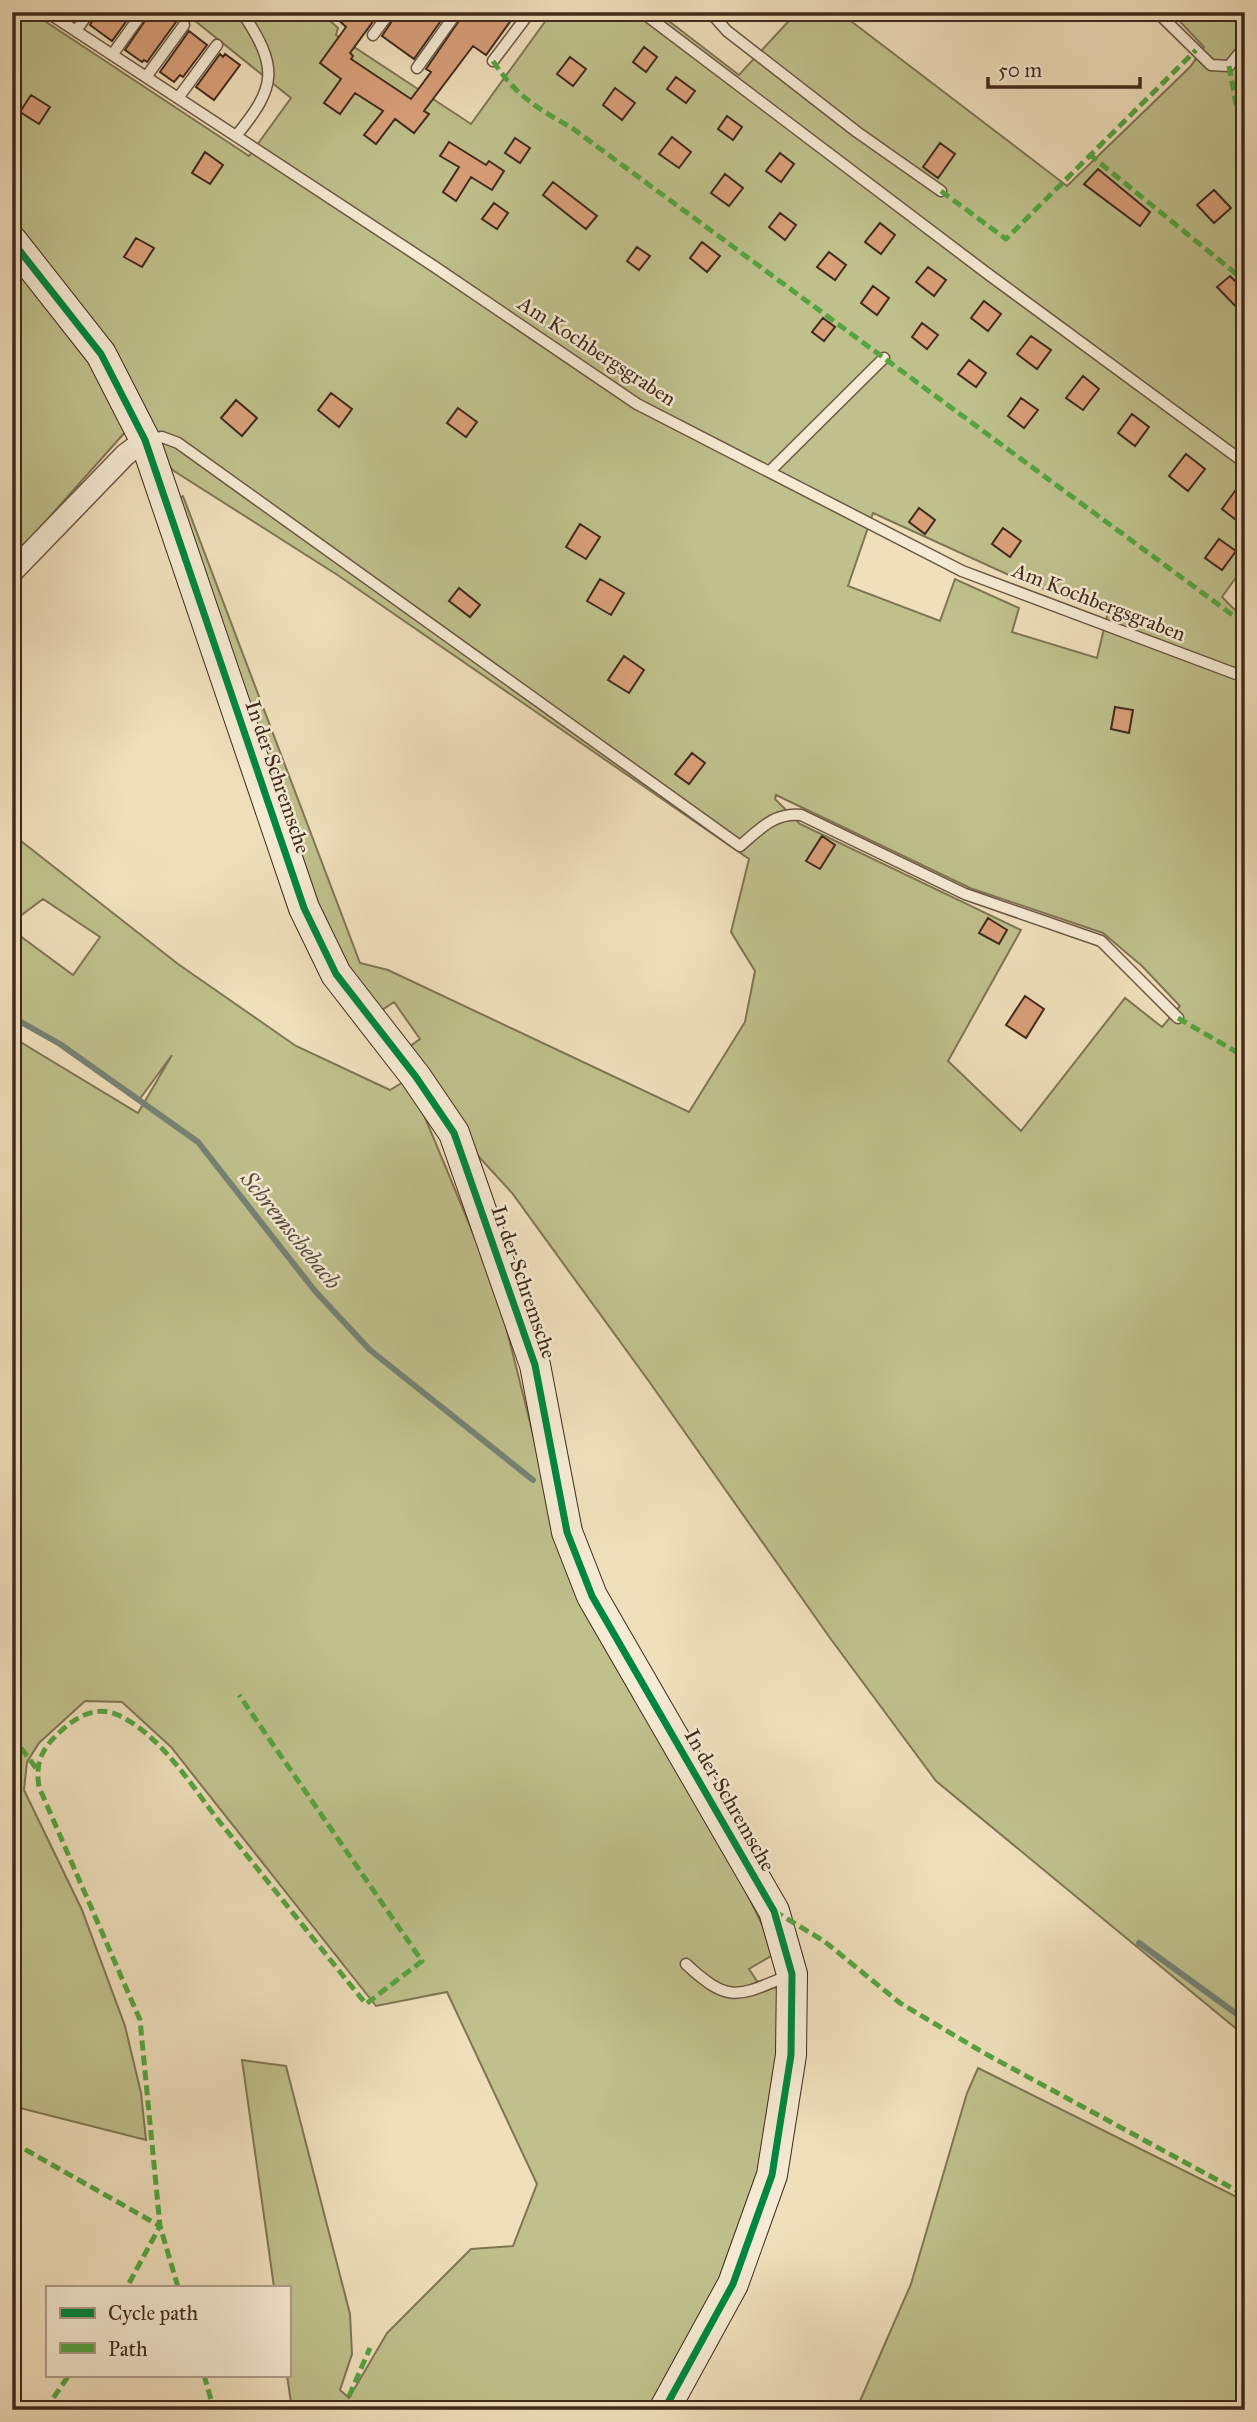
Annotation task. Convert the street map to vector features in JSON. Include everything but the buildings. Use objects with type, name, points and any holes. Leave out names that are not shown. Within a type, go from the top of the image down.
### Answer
[{"type":"street","name":"In der Schremsche","points":[[12,241],[70,310],[101,354],[145,440],[304,908],[336,974],[416,1077],[454,1133],[535,1365],[567,1532],[593,1596],[774,1910],[792,1974],[791,2055],[772,2175],[733,2284],[664,2410]]},
{"type":"street","points":[[12,572],[125,455],[145,440]]},
{"type":"lane","name":"Am Kochbergsgraben","points":[[47,12],[637,404],[962,571],[1244,677]]},
{"type":"lane","points":[[76,31],[89,12]]},
{"type":"lane","points":[[112,55],[143,12]]},
{"type":"lane","points":[[236,136],[259,108],[268,91],[269,73],[263,47],[242,12]]},
{"type":"lane","points":[[373,35],[390,12]]},
{"type":"lane","points":[[416,68],[457,12]]},
{"type":"lane","points":[[493,61],[530,12]]},
{"type":"lane","points":[[642,12],[988,274],[1245,463]]},
{"type":"lane","points":[[710,12],[727,31],[857,132],[941,191]]},
{"type":"lane","points":[[1157,12],[1211,65],[1229,66],[1245,46]]},
{"type":"lane","points":[[146,77],[184,25]]},
{"type":"lane","points":[[178,98],[217,46]]},
{"type":"lane","points":[[769,472],[884,358]]},
{"type":"lane","points":[[145,440],[162,438],[178,443],[740,846],[774,818],[788,813],[802,815],[965,894],[1101,940],[1178,1018]]},
{"type":"lane","points":[[686,1964],[710,1986],[739,1995],[792,1974]]},
{"type":"green space","points":[[12,12],[31,12],[249,156],[291,98],[184,12],[321,12],[338,28],[336,35],[471,124],[552,12],[657,12],[739,75],[797,12],[839,12],[1067,186],[1190,67],[1204,47],[1171,12],[1245,12],[1245,565],[1222,597],[1238,613],[1245,613],[1245,2036],[936,1781],[830,1638],[512,1193],[468,1145],[406,1049],[420,1039],[394,1002],[379,1012],[324,930],[172,501],[183,496],[360,963],[388,970],[689,1112],[745,1022],[755,971],[731,932],[749,859],[339,576],[174,471],[156,454],[12,228]],"holes":[[[873,513],[1022,581],[1108,612],[1097,658],[1012,632],[1019,608],[955,579],[940,621],[848,586]],[[776,795],[970,888],[1103,933],[1142,966],[1180,1006],[1162,1027],[1125,998],[1021,1131],[948,1061],[1021,930],[800,824],[775,799]]]},
{"type":"green space","points":[[12,258],[63,314],[127,430],[12,559]]},
{"type":"green space","points":[[12,834],[178,964],[296,1046],[390,1090],[403,1082],[424,1115],[497,1291],[544,1478],[776,1953],[749,1969],[763,1990],[782,1986],[803,2067],[672,2410],[292,2410],[287,2376],[290,2376],[290,2286],[274,2286],[242,2060],[286,2066],[350,2314],[352,2354],[340,2390],[349,2398],[387,2333],[471,2249],[513,2246],[537,2184],[447,1992],[376,2006],[171,1747],[122,1702],[85,1701],[39,1743],[27,1762],[24,1790],[82,1910],[125,2026],[141,2093],[146,2140],[12,2106],[12,1037],[138,1113],[172,1055],[139,1100],[60,1044],[12,1017],[12,930],[73,975],[100,937],[43,899],[19,917],[12,912]]},
{"type":"green space","points":[[978,2068],[1245,2201],[1245,2410],[856,2410],[911,2284],[967,2093]]},
{"type":"waterway","name":"Schremschebach","points":[[12,1017],[60,1044],[198,1142],[315,1291],[370,1350],[533,1480]]},
{"type":"waterway","name":"Schremschebach","points":[[1139,1943],[1245,2020]]},
{"type":"marked path","points":[[941,191],[1006,239],[1196,50]]},
{"type":"marked path","points":[[493,61],[528,100],[572,128],[1238,619]]},
{"type":"marked path","points":[[1229,66],[1245,152]]},
{"type":"marked path","points":[[1089,154],[1245,281]]},
{"type":"marked path","points":[[1178,1018],[1245,1057]]},
{"type":"marked path","points":[[178,2286],[160,2226],[140,2020],[39,1787],[39,1763],[49,1743],[73,1721],[102,1711],[118,1715],[149,1736],[176,1764],[366,2004],[422,1961],[239,1695]]},
{"type":"marked path","points":[[12,1736],[36,1768]]},
{"type":"marked path","points":[[774,1911],[824,1941],[900,2003],[984,2053],[1245,2195]]},
{"type":"marked path","points":[[12,2142],[160,2226],[128,2286]]},
{"type":"marked path","points":[[343,2410],[370,2348]]},
{"type":"marked path","points":[[45,2410],[68,2376]]},
{"type":"marked path","points":[[204,2376],[214,2410]]},
{"type":"cycle path","points":[[12,241],[101,354],[145,440],[304,908],[336,974],[416,1077],[454,1133],[535,1365],[567,1532],[592,1596],[774,1911],[792,1974],[791,2055],[772,2175],[733,2284],[664,2410]]}]
